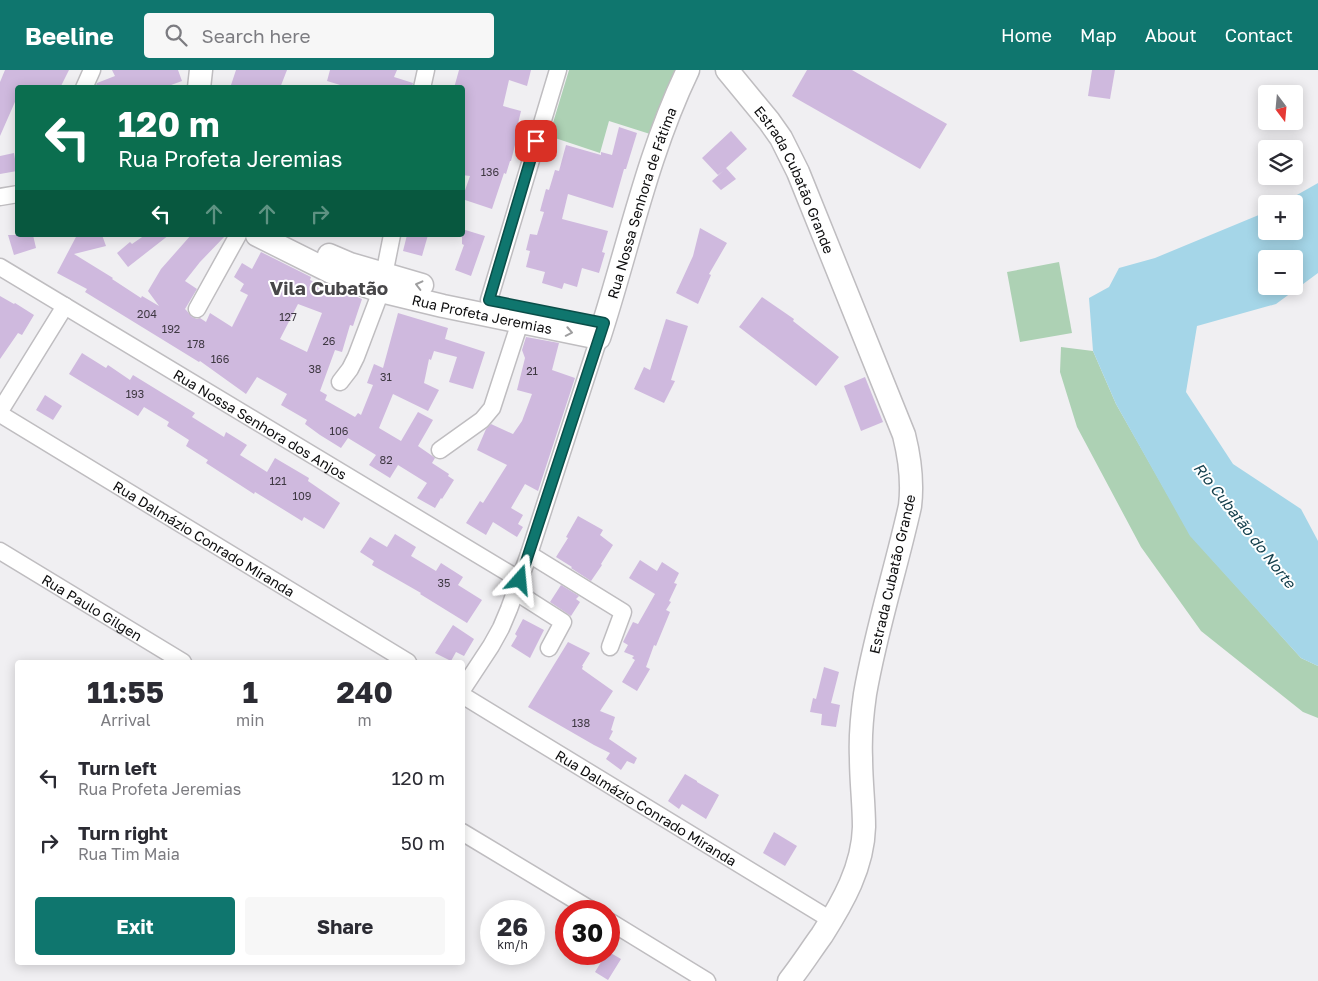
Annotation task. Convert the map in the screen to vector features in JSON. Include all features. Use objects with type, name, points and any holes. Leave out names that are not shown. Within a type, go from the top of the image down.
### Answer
[{"type":"street","points":[[85,85],[92,70]]},
{"type":"street","points":[[199,85],[201,70]]},
{"type":"street","points":[[423,85],[426,70]]},
{"type":"street","points":[[489,300],[558,70]]},
{"type":"street","name":"Rua Nossa Senhora de Fátima","points":[[601,330],[657,146],[671,107],[688,70]]},
{"type":"street","name":"Estrada Cubatão Grande","points":[[727,70],[769,122],[798,172],[904,435],[911,472],[910,506],[870,666],[863,714],[861,757],[864,826],[861,851],[852,881],[831,920],[789,981]]},
{"type":"street","points":[[0,197],[15,194]]},
{"type":"street","points":[[197,309],[237,237]]},
{"type":"street","name":"Rua Profeta Jeremias","points":[[261,237],[354,282],[438,289],[489,300],[601,330]]},
{"type":"street","name":"Rua Profeta Jeremias","points":[[292,237],[350,264],[382,283],[435,305],[520,322],[601,330]]},
{"type":"street","points":[[340,382],[356,357],[382,283],[392,237]]},
{"type":"street","name":"Rua Nossa Senhora dos Anjos","points":[[0,267],[518,586],[562,622],[549,648]]},
{"type":"street","points":[[0,412],[65,306]]},
{"type":"street","points":[[440,450],[482,420],[492,408],[520,322]]},
{"type":"street","points":[[465,685],[501,628],[518,586],[601,330]]},
{"type":"street","name":"Rua Dalmázio Conrado Miranda","points":[[0,412],[405,660]]},
{"type":"street","name":"Rua Paulo Gilgen","points":[[0,551],[180,660]]},
{"type":"street","points":[[529,554],[624,612],[610,647]]},
{"type":"street","name":"Rua Dalmázio Conrado Miranda","points":[[465,697],[831,920]]},
{"type":"street","points":[[465,834],[574,900]]},
{"type":"street","points":[[620,928],[707,981]]},
{"type":"green space","points":[[569,70],[679,70],[650,134],[609,121],[600,153],[549,136]]},
{"type":"green space","points":[[1059,262],[1072,333],[1020,342],[1007,272]]},
{"type":"green space","points":[[1061,347],[1093,351],[1116,404],[1191,536],[1301,658],[1318,666],[1318,718],[1303,712],[1201,631],[1141,547],[1077,427],[1060,372]]},
{"type":"water","name":"Rio Cubatão do Norte","points":[[1318,183],[1318,273],[1303,284],[1303,250],[1258,250],[1258,295],[1288,295],[1276,304],[1197,326],[1186,392],[1233,464],[1301,509],[1318,541],[1318,666],[1301,658],[1190,536],[1116,404],[1093,351],[1089,298],[1109,287],[1119,268],[1155,258],[1258,215],[1258,240],[1303,240],[1303,195],[1297,195]]},
{"type":"building","points":[[5,70],[69,70],[62,85],[15,85],[15,102],[0,136],[0,82]]},
{"type":"building","points":[[112,70],[178,70],[182,81],[171,85],[96,85],[115,76]]},
{"type":"building","points":[[236,70],[287,70],[281,85],[231,85]]},
{"type":"building","points":[[330,70],[397,70],[394,77],[413,83],[413,85],[340,85],[327,81]]},
{"type":"building","points":[[459,70],[531,70],[527,86],[509,80],[503,106],[521,111],[511,161],[506,174],[504,173],[492,209],[465,200],[465,190],[470,176],[465,175],[465,85],[455,85]]},
{"type":"building","points":[[807,70],[852,70],[947,124],[920,169],[792,96]]},
{"type":"building","points":[[1092,70],[1115,70],[1110,99],[1088,96]]},
{"type":"building","points":[[619,127],[637,133],[613,208],[568,194],[562,219],[608,231],[602,252],[605,253],[599,273],[582,268],[577,287],[564,283],[562,289],[542,283],[545,272],[526,267],[530,251],[526,250],[530,234],[537,235],[544,212],[540,211],[546,189],[549,190],[555,170],[559,171],[566,145],[601,155],[601,152],[612,155]]},
{"type":"building","points":[[731,131],[747,149],[726,168],[736,179],[721,190],[712,181],[723,171],[718,175],[702,158]]},
{"type":"building","points":[[14,153],[15,171],[0,174],[0,156]]},
{"type":"building","points":[[700,228],[727,243],[709,274],[711,275],[698,304],[676,293],[693,256]]},
{"type":"building","points":[[465,230],[485,236],[471,276],[455,270],[464,245],[462,244]]},
{"type":"building","points":[[8,235],[33,237],[36,248],[14,255]]},
{"type":"building","points":[[76,237],[103,237],[106,246],[74,254],[141,298],[142,296],[159,306],[148,291],[161,269],[189,237],[224,237],[185,281],[197,289],[185,309],[192,317],[200,318],[206,322],[210,313],[232,327],[248,295],[240,291],[244,284],[234,277],[242,263],[252,269],[261,252],[311,277],[310,280],[340,293],[341,290],[362,299],[353,326],[350,325],[342,352],[335,350],[320,391],[327,395],[325,400],[355,417],[358,413],[361,415],[373,385],[367,383],[374,364],[383,368],[398,313],[448,328],[445,339],[485,352],[473,389],[449,382],[457,357],[434,351],[431,360],[429,359],[424,383],[439,390],[428,411],[393,394],[379,428],[401,441],[418,412],[433,420],[418,446],[435,458],[432,463],[449,474],[448,476],[454,480],[435,508],[417,498],[427,483],[398,465],[390,478],[369,465],[376,455],[348,438],[341,448],[320,435],[305,424],[307,420],[281,405],[287,394],[257,377],[246,394],[200,361],[85,292],[87,289],[57,273]],"holes":[[[298,304],[322,313],[307,352],[280,339]]]},
{"type":"building","points":[[142,237],[166,237],[128,267],[117,253],[130,242],[132,244]]},
{"type":"building","points":[[406,237],[427,237],[422,256],[403,251]]},
{"type":"building","points":[[0,296],[34,315],[22,335],[18,333],[0,359]]},
{"type":"building","points":[[762,297],[794,319],[793,321],[839,357],[816,386],[739,327]]},
{"type":"building","points":[[666,319],[688,326],[671,380],[675,381],[664,403],[634,389],[644,367],[650,370]]},
{"type":"building","points":[[526,337],[559,343],[552,370],[575,378],[538,491],[525,484],[511,508],[523,515],[518,524],[523,527],[517,537],[493,522],[486,535],[466,523],[480,501],[483,503],[507,465],[477,450],[486,429],[491,424],[513,434],[522,421],[532,394],[517,390],[525,358],[522,350]]},
{"type":"building","points":[[82,353],[106,368],[108,365],[130,380],[133,375],[195,413],[192,417],[224,437],[226,432],[247,445],[240,455],[267,472],[275,458],[309,478],[308,481],[340,503],[324,529],[304,517],[302,521],[255,492],[254,494],[206,463],[208,460],[186,446],[189,440],[167,426],[169,422],[144,407],[138,416],[69,374]]},
{"type":"building","points":[[865,377],[883,422],[861,431],[844,386]]},
{"type":"building","points":[[45,395],[62,406],[53,420],[36,410]]},
{"type":"building","points":[[578,516],[603,530],[600,535],[613,545],[591,581],[556,557],[568,538],[566,537]]},
{"type":"building","points":[[395,534],[416,547],[411,556],[436,571],[441,563],[463,577],[458,585],[482,600],[467,623],[421,593],[372,565],[374,561],[360,552],[370,537],[387,547]]},
{"type":"building","points":[[640,560],[657,571],[662,562],[679,573],[674,583],[677,584],[669,601],[671,602],[666,610],[670,612],[646,667],[650,669],[637,691],[622,682],[635,660],[632,658],[634,656],[624,652],[628,645],[623,642],[633,622],[638,624],[655,594],[629,578]]},
{"type":"building","points":[[561,585],[579,596],[576,599],[580,602],[571,616],[550,602]]},
{"type":"building","points":[[523,619],[544,630],[530,658],[511,646]]},
{"type":"building","points":[[453,625],[474,639],[464,656],[456,652],[452,660],[449,660],[435,653]]},
{"type":"building","points":[[568,642],[590,653],[582,669],[613,691],[600,711],[615,717],[611,730],[613,731],[609,739],[637,758],[634,764],[627,761],[621,770],[606,759],[610,753],[528,707]]},
{"type":"building","points":[[824,667],[839,672],[831,703],[840,705],[836,727],[821,725],[822,714],[810,712],[813,698],[816,699]]},
{"type":"building","points":[[685,774],[719,795],[706,819],[682,804],[679,809],[668,801]]},
{"type":"building","points":[[774,832],[797,846],[785,866],[763,853]]},
{"type":"building","points":[[599,965],[617,965],[608,980],[595,972]]},
{"type":"district","name":"Vila Cubatão","points":[[329,287]]},
{"type":"route","points":[[520,580],[604,323],[489,300],[536,141]]}]
